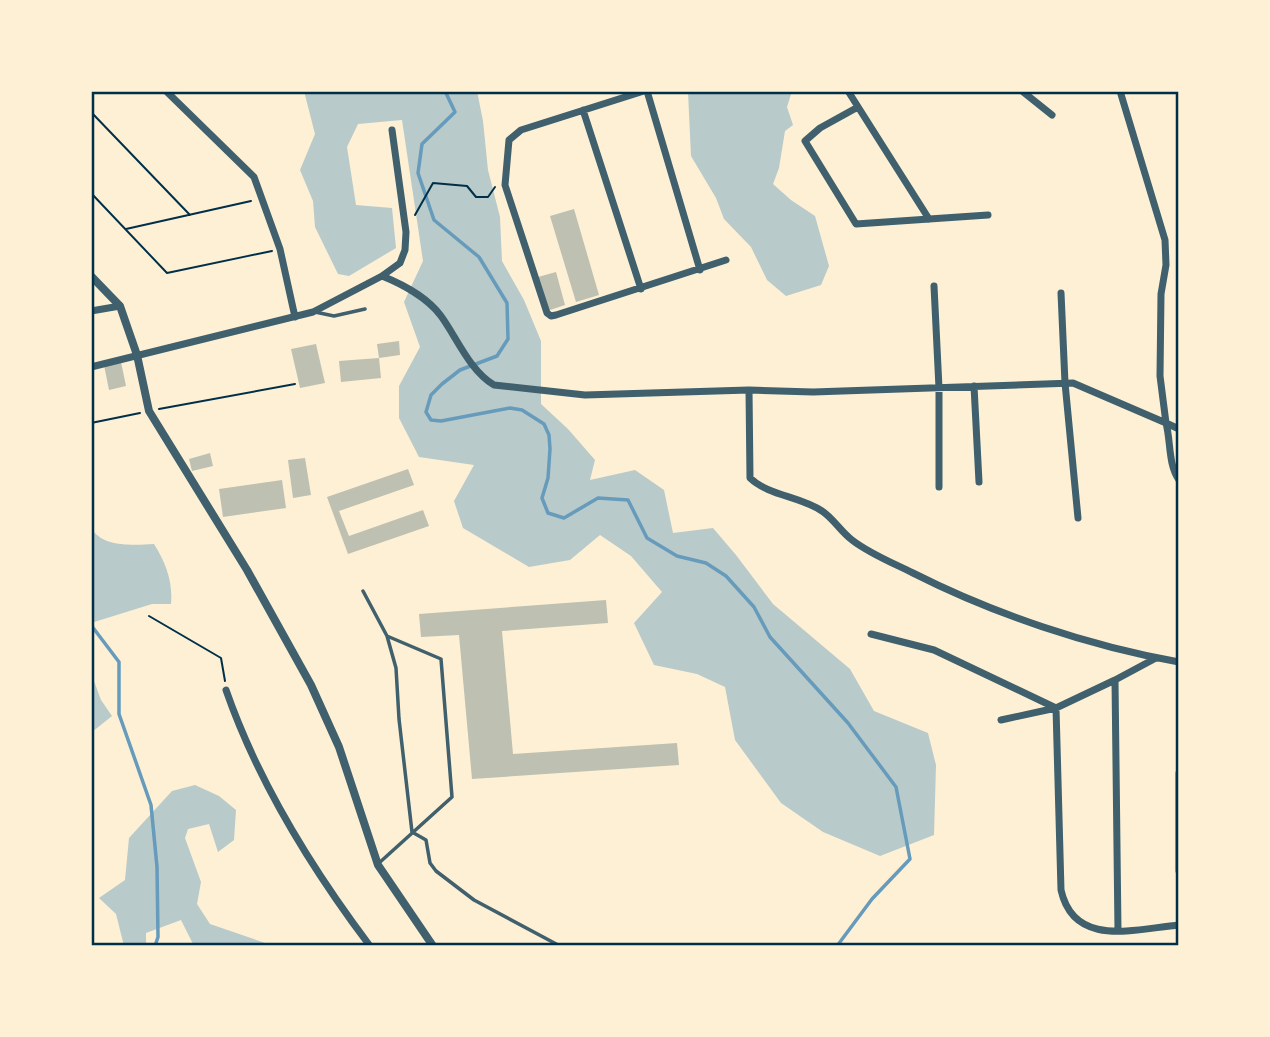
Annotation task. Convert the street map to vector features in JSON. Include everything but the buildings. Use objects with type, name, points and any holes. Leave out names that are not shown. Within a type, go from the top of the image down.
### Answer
[{"type":"street","points":[[166,91],[254,177],[280,249],[295,317]]},
{"type":"street","points":[[700,270],[645,91],[521,130],[509,140],[505,186],[547,313],[551,316],[641,289],[700,270],[726,260]]},
{"type":"street","points":[[848,91],[929,219]]},
{"type":"street","points":[[1022,91],[1052,114]]},
{"type":"street","points":[[1120,91],[1165,240],[1160,376],[1173,469],[1179,480]]},
{"type":"street","points":[[858,107],[820,128],[805,141],[856,224],[988,215]]},
{"type":"street","points":[[583,110],[641,289]]},
{"type":"street","points":[[91,367],[313,312],[382,276],[400,263],[405,250],[406,232],[392,130]]},
{"type":"street","points":[[91,276],[120,306],[137,355],[149,411],[247,570],[310,685],[339,747],[378,865],[429,945]]},
{"type":"street","points":[[382,276],[396,281],[439,312],[477,369],[494,385],[585,395],[749,390],[813,392],[1073,383],[1179,429]]},
{"type":"street","points":[[934,286],[939,388],[939,487]]},
{"type":"street","points":[[1061,293],[1065,383],[1078,518]]},
{"type":"street","points":[[91,311],[120,306]]},
{"type":"street","points":[[974,386],[979,482]]},
{"type":"street","points":[[749,390],[750,478],[759,486],[822,511],[852,540],[961,597],[1049,628],[1179,662]]},
{"type":"street","points":[[871,634],[934,650],[1056,708]]},
{"type":"street","points":[[1001,720],[1056,708],[1156,658]]},
{"type":"street","points":[[1115,680],[1118,931]]},
{"type":"street","points":[[226,690],[237,721],[295,834],[344,911],[370,946]]},
{"type":"street","points":[[1056,708],[1061,890],[1065,905],[1084,925],[1097,930],[1118,931],[1179,925]]},
{"type":"street","points":[[1179,773],[1179,871]]},
{"type":"lane","points":[[313,312],[334,316],[365,309]]},
{"type":"lane","points":[[363,591],[387,636],[396,668],[412,832]]},
{"type":"lane","points":[[378,865],[452,797],[441,659],[387,636]]},
{"type":"lane","points":[[412,832],[426,840],[430,863],[436,871],[474,900],[560,946]]},
{"type":"path","points":[[91,112],[190,215]]},
{"type":"path","points":[[415,214],[433,183],[467,186],[477,197],[488,197],[506,176]]},
{"type":"path","points":[[91,193],[167,273],[280,249]]},
{"type":"path","points":[[125,229],[262,198]]},
{"type":"path","points":[[91,424],[295,384]]},
{"type":"path","points":[[149,616],[221,658],[226,690]]},
{"type":"shaded area","points":[[304,91],[477,91],[488,170],[500,217],[502,261],[524,300],[541,341],[541,404],[595,460],[590,480],[635,470],[664,490],[673,533],[713,528],[773,604],[850,669],[874,711],[928,733],[936,765],[934,835],[880,856],[823,832],[781,803],[735,740],[725,687],[697,674],[654,665],[634,623],[662,592],[631,556],[600,535],[570,560],[529,567],[463,528],[454,501],[474,465],[419,457],[399,418],[399,386],[420,347],[404,302],[423,261],[402,120],[358,124],[347,147],[356,205],[392,208],[396,248],[349,276],[338,274],[315,227],[313,201],[300,170],[315,134]]},
{"type":"shaded area","points":[[792,91],[787,107],[793,125],[785,131],[779,168],[773,184],[815,216],[829,266],[821,285],[786,296],[767,280],[751,247],[724,219],[716,198],[691,156],[688,92]]},
{"type":"shaded area","points":[[91,528],[103,539],[111,542],[128,545],[154,544],[168,573],[171,604],[152,604],[91,623]]},
{"type":"shaded area","points":[[91,673],[101,700],[112,716],[92,732]]},
{"type":"shaded area","points":[[195,785],[219,796],[236,810],[234,840],[218,852],[209,824],[188,829],[185,838],[201,882],[197,904],[210,924],[274,946],[194,946],[181,920],[146,933],[146,946],[124,946],[116,914],[99,898],[125,880],[129,838],[172,791]]},
{"type":"waterway","points":[[445,91],[455,112],[422,144],[418,173],[434,220],[479,257],[507,303],[508,339],[497,356],[460,370],[442,384],[431,395],[426,412],[431,420],[441,421],[510,408],[522,410],[544,424],[549,435],[550,449],[548,478],[542,498],[548,513],[564,518],[598,498],[628,500],[647,538],[677,556],[706,563],[726,576],[754,607],[770,637],[848,723],[896,787],[910,859],[872,899],[837,946]]},
{"type":"waterway","points":[[91,625],[119,662],[119,714],[151,805],[157,867],[158,937],[155,946]]}]
